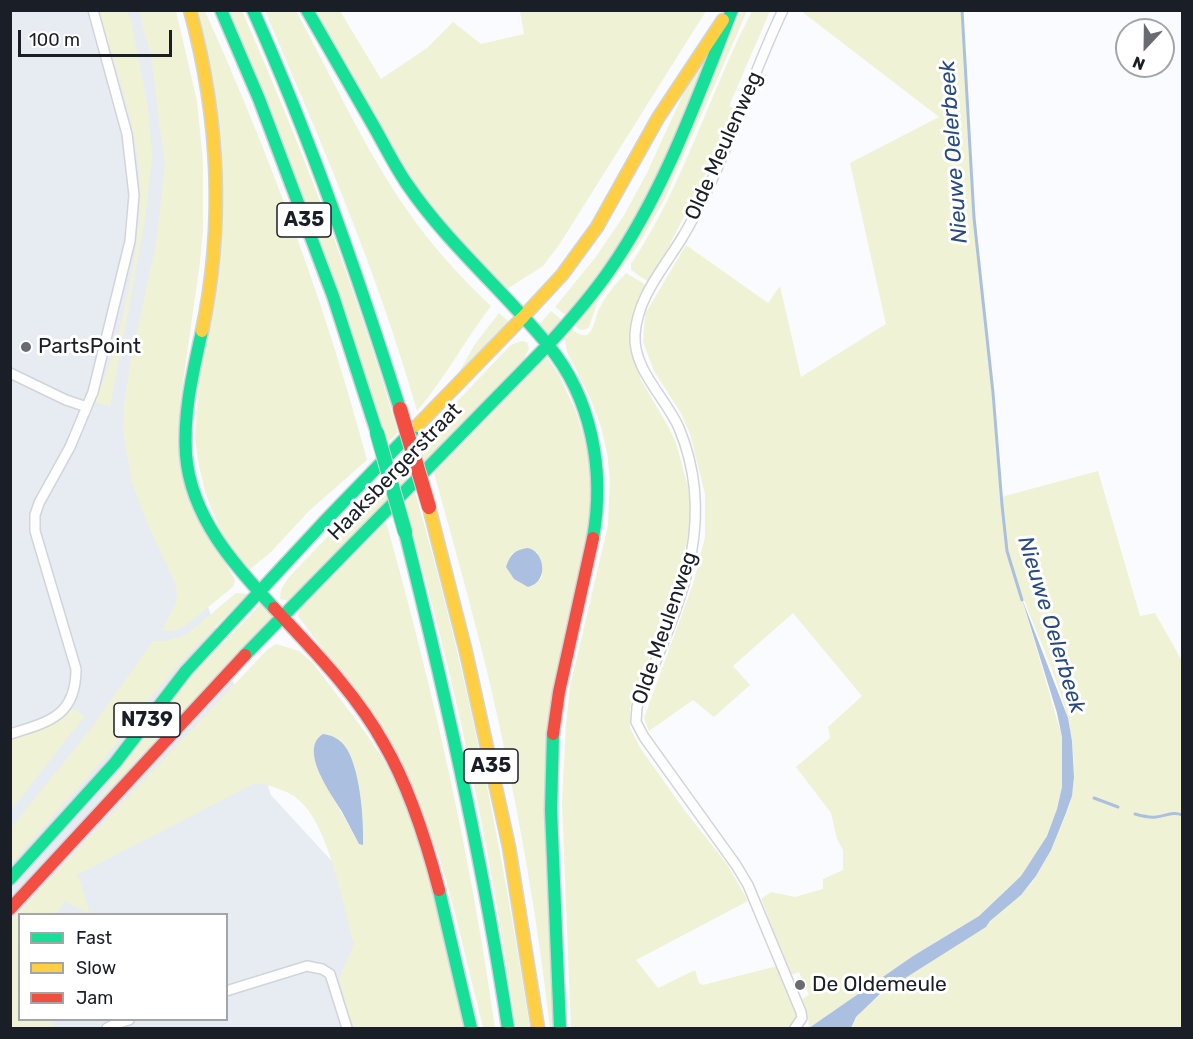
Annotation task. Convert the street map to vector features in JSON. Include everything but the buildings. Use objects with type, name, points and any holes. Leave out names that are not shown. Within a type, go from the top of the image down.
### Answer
[{"type":"main road","points":[[190,10],[208,86],[214,134],[216,193],[213,265],[189,402],[184,446],[191,482],[211,532],[239,571],[339,681],[385,745],[418,819],[438,880],[471,1029]]},
{"type":"main road","name":"A35","points":[[221,10],[259,99],[333,296],[377,433],[405,532],[442,680],[479,855],[508,1029]]},
{"type":"main road","name":"A35","points":[[253,10],[300,122],[376,332],[429,507],[466,652],[509,847],[538,1029]]},
{"type":"main road","points":[[307,10],[406,183],[435,222],[548,345],[563,366],[583,406],[594,445],[598,481],[594,541],[567,649],[553,732],[552,854],[560,1029]]},
{"type":"main road","name":"Haaksbergerstraat","points":[[14,876],[115,763],[186,671],[348,497],[562,275],[597,226],[658,118],[731,10]]},
{"type":"main road","name":"Haaksbergerstraat","points":[[10,909],[282,617],[569,323],[610,271],[643,218],[675,154],[731,10]]},
{"type":"street","points":[[10,734],[44,724],[56,717],[70,701],[76,686],[76,669],[34,525],[39,503],[70,447],[98,379],[130,241],[134,195],[127,134],[93,10]]},
{"type":"street","name":"Olde Meulenweg","points":[[783,10],[697,212],[639,311],[635,339],[637,355],[641,366],[676,423],[684,442],[697,510],[688,571],[674,614],[637,707],[636,717],[644,736],[748,885],[801,1012],[802,1018],[795,1029]]},
{"type":"street","points":[[10,373],[66,400],[87,407]]},
{"type":"street","points":[[228,990],[307,966],[314,966],[330,974],[347,1029]]},
{"type":"street","points":[[107,1029],[126,1021]]},
{"type":"shaded area","points":[[10,11],[154,11],[187,128],[168,487],[271,795],[406,942],[416,1028],[11,1028]]},
{"type":"green space","points":[[98,11],[127,11],[131,20],[148,109],[152,155],[145,220],[110,406],[95,402],[114,351],[131,279],[139,223],[140,185],[139,166],[129,113]]},
{"type":"green space","points":[[139,11],[176,11],[197,101],[203,163],[203,232],[179,426],[218,550],[235,580],[233,587],[186,625],[172,631],[162,630],[175,605],[176,585],[148,525],[132,483],[123,431],[124,405],[131,358],[156,245],[165,165],[151,56]]},
{"type":"green space","points":[[193,11],[205,11],[274,176],[334,345],[367,460],[309,511],[271,552],[248,571],[221,532],[205,492],[195,439],[199,373],[219,242]]},
{"type":"green space","points":[[227,11],[242,11],[327,219],[382,378],[398,432],[386,445]]},
{"type":"green space","points":[[265,11],[296,11],[363,138],[392,187],[436,248],[491,306],[417,411],[367,258]]},
{"type":"green space","points":[[312,11],[340,11],[381,79],[427,48],[453,22],[481,44],[524,34],[520,11],[706,11],[559,245],[543,266],[507,289],[461,244],[418,189]]},
{"type":"green space","points":[[741,11],[747,11],[665,198],[639,244],[597,303],[589,327],[584,330],[578,329],[573,324],[597,294]]},
{"type":"green space","points":[[752,11],[770,11],[729,106],[736,110],[652,281],[647,281],[631,270],[631,264],[666,203]]},
{"type":"green space","points":[[801,11],[962,11],[974,193],[1001,497],[1098,471],[1140,616],[1155,613],[1182,661],[1182,1028],[851,1028],[858,1016],[871,1003],[911,973],[986,927],[1023,892],[1035,878],[1053,845],[1066,814],[1072,794],[1074,769],[1068,719],[1061,694],[1024,600],[1022,599],[1062,737],[1062,787],[1047,836],[1021,876],[979,916],[913,956],[809,1028],[808,1015],[802,999],[809,995],[799,972],[791,975],[761,899],[771,892],[795,897],[823,889],[823,879],[843,870],[843,850],[837,839],[831,813],[796,767],[830,738],[828,727],[862,696],[793,613],[733,666],[750,685],[714,717],[693,700],[649,731],[644,718],[693,584],[705,537],[705,494],[690,434],[681,413],[654,371],[643,342],[645,314],[686,245],[768,303],[780,286],[801,377],[886,324],[850,163],[939,117]]},
{"type":"green space","points":[[712,48],[684,123],[629,237],[568,317],[555,307],[595,258],[623,217],[647,173],[688,83]]},
{"type":"green space","points":[[626,273],[646,285],[647,288],[632,321],[631,331],[640,378],[676,443],[691,508],[690,527],[684,553],[659,631],[630,708],[630,728],[641,749],[685,811],[727,864],[748,901],[636,960],[658,988],[695,970],[699,983],[703,985],[777,966],[798,1012],[798,1018],[791,1028],[571,1028],[562,802],[566,725],[570,687],[608,525],[610,479],[601,427],[590,397],[567,352],[565,340],[570,328],[583,335],[590,332],[601,304]]},
{"type":"green space","points":[[551,311],[564,322],[550,338],[540,324]]},
{"type":"green space","points":[[499,313],[509,322],[506,329],[449,390],[475,344]]},
{"type":"green space","points":[[522,341],[527,342],[529,348],[524,359],[289,601],[280,599],[281,589],[289,577],[511,345]]},
{"type":"green space","points":[[547,357],[559,375],[576,412],[583,435],[589,458],[591,513],[555,689],[553,1028],[550,1028],[518,815],[491,688],[434,473]],"holes":[[[537,552],[542,576],[540,580],[506,567],[512,553]]]},
{"type":"green space","points":[[415,492],[451,625],[481,758],[495,825],[530,1028],[516,1028],[495,895],[470,764],[440,633],[404,503]]},
{"type":"green space","points":[[386,522],[435,710],[449,774],[474,901],[495,1028],[483,1028],[440,860],[413,789],[365,706],[298,616],[300,608]]},
{"type":"green space","points":[[236,593],[248,594],[183,660],[152,696],[113,748],[11,864],[11,828],[89,731],[153,641],[166,641],[186,635]]},
{"type":"green space","points":[[261,604],[274,618],[94,805],[185,682]]},
{"type":"green space","points":[[276,644],[299,651],[313,663],[365,732],[399,789],[426,865],[466,1028],[353,1028],[339,979],[354,944],[335,871],[321,833],[304,805],[294,796],[268,785],[255,783],[77,875],[90,913],[64,901],[58,913],[18,913],[18,1021],[52,1021],[54,1028],[11,1028],[10,921],[268,649]],"holes":[[[345,746],[355,767],[363,836],[359,844],[320,775],[315,757]]]},
{"type":"green space","points":[[74,709],[85,716],[11,810],[11,739],[55,723]]},
{"type":"water","points":[[527,548],[537,554],[542,566],[540,579],[528,587],[514,579],[506,567],[513,554]]},
{"type":"water","points":[[1022,599],[1068,718],[1072,741],[1074,777],[1072,796],[1051,850],[1036,876],[1021,895],[986,927],[880,994],[856,1017],[851,1028],[809,1028],[913,956],[979,916],[1021,876],[1047,836],[1062,787],[1062,737],[1057,713]]},
{"type":"water","points":[[323,734],[334,737],[344,745],[354,765],[362,807],[363,845],[359,844],[319,772],[314,750],[316,741]]},
{"type":"waterway","name":"Nieuwe Oelerbeek","points":[[962,10],[974,218],[993,393],[1002,505],[1007,551],[1022,600]]},
{"type":"waterway","points":[[1094,798],[1118,807]]},
{"type":"waterway","points":[[1135,814],[1151,817],[1182,815]]},
{"type":"traffic: fast","points":[[221,10],[259,99],[333,296],[377,433]]},
{"type":"traffic: fast","points":[[253,10],[332,207],[400,409]]},
{"type":"traffic: fast","points":[[307,10],[407,184],[457,246],[548,345],[575,388],[592,436],[596,461],[596,513],[593,538]]},
{"type":"traffic: fast","points":[[548,345],[602,281],[629,241],[678,144],[732,10]]},
{"type":"traffic: fast","points":[[202,331],[186,424],[186,455],[190,478],[196,499],[217,539],[244,575],[274,608]]},
{"type":"traffic: fast","points":[[245,655],[548,345]]},
{"type":"traffic: fast","points":[[10,879],[115,763],[186,671],[324,522],[417,426]]},
{"type":"traffic: fast","points":[[377,433],[405,532]]},
{"type":"traffic: fast","points":[[405,532],[462,779],[487,903],[508,1028]]},
{"type":"traffic: fast","points":[[553,734],[551,810],[560,1028]]},
{"type":"traffic: fast","points":[[439,890],[471,1028]]},
{"type":"traffic: slow","points":[[190,10],[207,90],[216,170],[214,250],[202,331]]},
{"type":"traffic: slow","points":[[523,317],[562,275],[597,227],[658,118],[723,20]]},
{"type":"traffic: slow","points":[[417,426],[523,317]]},
{"type":"traffic: slow","points":[[429,507],[466,652],[509,847],[538,1028]]},
{"type":"traffic: jam","points":[[400,409],[429,507]]},
{"type":"traffic: jam","points":[[553,734],[559,692],[593,538]]},
{"type":"traffic: jam","points":[[274,608],[319,656],[373,725],[393,760],[416,815],[439,890]]},
{"type":"traffic: jam","points":[[10,909],[245,655]]},
{"type":"place","name":"PartsPoint","points":[[26,347]]},
{"type":"place","name":"De Oldemeule","points":[[800,985]]}]
